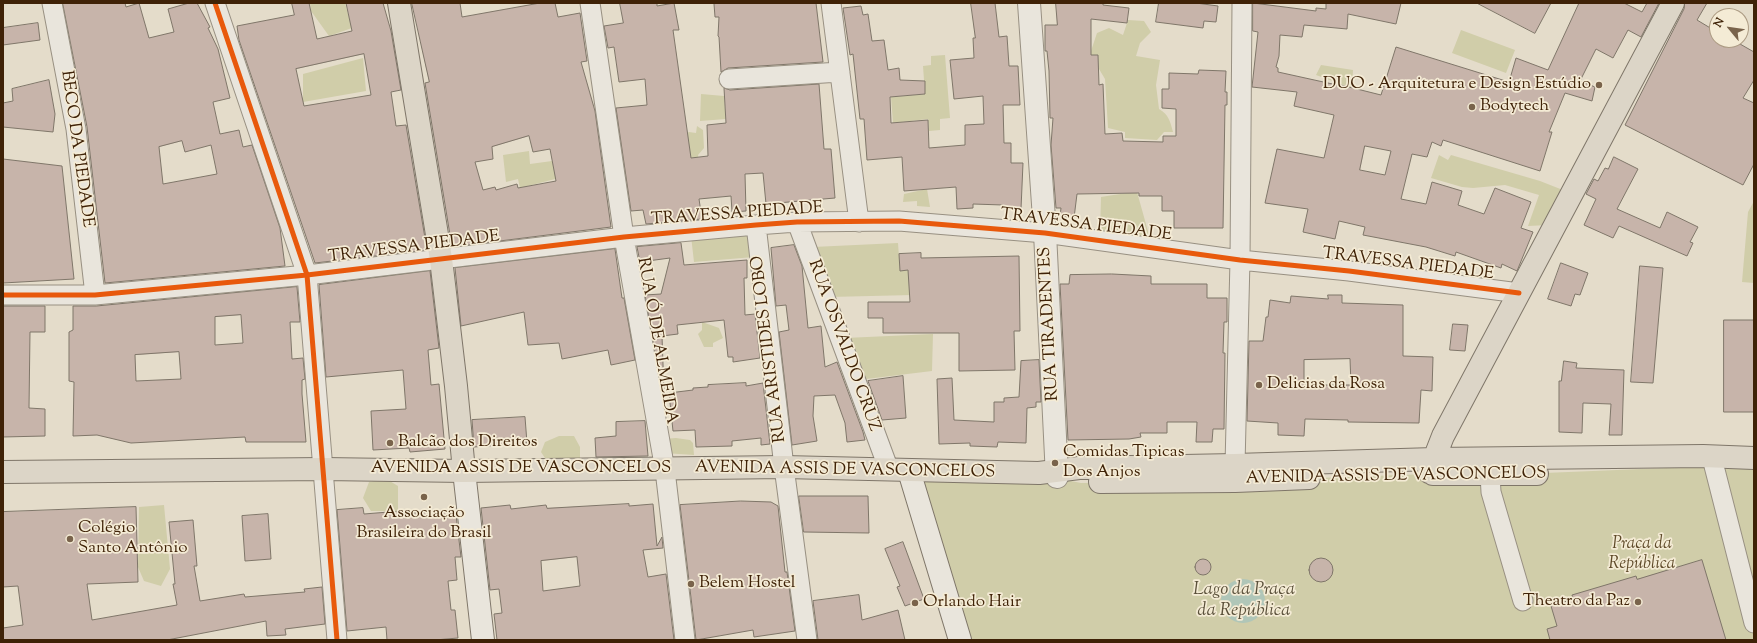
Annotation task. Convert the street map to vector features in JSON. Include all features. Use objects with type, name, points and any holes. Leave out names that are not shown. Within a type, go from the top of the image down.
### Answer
[{"type":"main road","points":[[399,3],[441,260],[456,386],[464,471]]},
{"type":"main road","points":[[1431,466],[1443,436],[1673,3]]},
{"type":"main road","name":"AVENIDA ASSIS DE VASCONCELOS","points":[[1051,474],[1081,483],[1235,481],[1431,466],[1703,456],[1754,458]]},
{"type":"main road","name":"AVENIDA ASSIS DE VASCONCELOS","points":[[3,472],[324,469],[464,471],[664,470],[784,467],[1051,474],[1079,468],[1235,465],[1431,466],[1490,474],[1714,466],[1754,467]]},
{"type":"street","name":"BECO DA PIEDADE","points":[[52,3],[76,129],[95,295]]},
{"type":"street","points":[[215,3],[307,275],[338,640]]},
{"type":"street","name":"RUA Ó DE ALMEIDA","points":[[590,3],[624,237],[664,470],[685,640]]},
{"type":"street","points":[[831,3],[859,222]]},
{"type":"street","name":"RUA TIRADENTES","points":[[1029,3],[1045,233],[1051,474]]},
{"type":"street","points":[[1235,465],[1240,260],[1242,3]]},
{"type":"street","points":[[729,79],[840,72]]},
{"type":"street","name":"TRAVESSA PIEDADE","points":[[3,296],[95,295],[307,275],[624,237],[756,225],[797,222],[899,221],[1045,233],[1240,260],[1349,271],[1520,293]]},
{"type":"street","name":"RUA OSVALDO CRUZ","points":[[797,222],[899,470]]},
{"type":"street","name":"RUA ARISTIDES LOBO","points":[[756,225],[784,467],[807,640]]},
{"type":"street","points":[[1714,466],[1754,623]]},
{"type":"street","points":[[899,470],[960,640]]},
{"type":"street","points":[[464,471],[483,640]]},
{"type":"street","points":[[1490,474],[1491,492],[1523,601]]},
{"type":"green space","points":[[310,3],[345,3],[352,28],[329,36],[311,11]]},
{"type":"green space","points":[[1128,20],[1144,21],[1151,32],[1140,43],[1136,56],[1160,60],[1156,85],[1159,109],[1169,119],[1173,132],[1164,132],[1157,140],[1125,138],[1125,132],[1108,128],[1105,79],[1090,54],[1097,33],[1109,28],[1123,35]]},
{"type":"green space","points":[[1461,30],[1515,50],[1506,73],[1452,53]]},
{"type":"green space","points":[[945,55],[950,118],[940,119],[940,130],[929,131],[928,119],[893,123],[891,97],[925,94],[923,66],[931,65],[931,56]]},
{"type":"green space","points":[[363,58],[366,91],[303,102],[303,74]]},
{"type":"green space","points":[[1321,65],[1353,70],[1352,88],[1316,75]]},
{"type":"green space","points":[[701,94],[724,96],[726,119],[700,121]]},
{"type":"green space","points":[[697,126],[703,130],[704,148],[698,155],[699,162],[687,159],[679,138],[689,132],[696,133]]},
{"type":"green space","points":[[529,151],[530,164],[552,161],[559,178],[520,188],[518,179],[506,182],[503,155]]},
{"type":"green space","points":[[1439,155],[1448,160],[1451,155],[1540,181],[1568,192],[1548,225],[1528,226],[1539,195],[1505,185],[1473,188],[1462,187],[1431,178]]},
{"type":"green space","points":[[927,189],[930,207],[917,206],[917,201],[903,202],[904,194]]},
{"type":"green space","points":[[1137,192],[1151,242],[1100,234],[1101,197]]},
{"type":"green space","points":[[1754,201],[1754,283],[1742,282],[1748,212]]},
{"type":"green space","points":[[751,230],[754,257],[694,262],[691,236]]},
{"type":"green space","points":[[898,243],[900,271],[909,270],[913,295],[829,297],[813,247]]},
{"type":"green space","points":[[702,322],[719,328],[723,338],[713,343],[713,347],[704,347],[698,334],[702,330]]},
{"type":"green space","points":[[933,334],[932,371],[858,380],[845,338]]},
{"type":"green space","points":[[559,436],[574,436],[580,447],[580,466],[551,467],[541,452],[545,442]]},
{"type":"green space","points":[[676,438],[690,440],[693,443],[694,455],[664,453],[663,439]]},
{"type":"green space","name":"Praça da República","points":[[1714,466],[1754,467],[1754,640],[968,640],[909,471],[1066,480],[1081,483],[1235,481],[1428,474],[1520,474]]},
{"type":"green space","points":[[388,480],[398,486],[398,511],[371,511],[363,498],[369,482]]},
{"type":"green space","points":[[164,505],[170,569],[161,586],[144,581],[138,567],[139,507]]},
{"type":"water","name":"Lago da Praça da República","points":[[1243,579],[1255,583],[1261,589],[1265,601],[1261,613],[1255,619],[1243,623],[1231,619],[1225,613],[1221,601],[1225,589],[1231,583]]},
{"type":"building","points":[[63,3],[125,3],[126,7],[139,3],[149,38],[174,32],[168,9],[189,3],[197,3],[210,27],[208,28],[218,49],[230,98],[213,102],[220,134],[239,130],[243,147],[252,145],[280,228],[285,266],[105,283],[87,127]],"holes":[[[182,141],[185,152],[211,145],[217,174],[163,184],[159,147]]]},
{"type":"building","points":[[292,3],[309,3],[317,39],[352,31],[346,3],[383,3],[391,31],[401,90],[391,92],[396,126],[406,125],[427,250],[315,263],[239,40],[237,26],[294,15]],"holes":[[[364,54],[371,95],[304,106],[296,69]]]},
{"type":"building","points":[[412,3],[460,3],[462,17],[540,3],[555,3],[558,17],[580,13],[587,61],[581,62],[595,111],[611,227],[452,247],[425,83],[429,82]],"holes":[[[529,136],[533,152],[550,149],[556,181],[518,188],[517,184],[496,190],[495,187],[483,190],[475,162],[493,159],[492,147]]]},
{"type":"building","points":[[620,3],[657,3],[657,6],[674,3],[679,30],[673,30],[691,158],[708,156],[707,125],[726,123],[724,88],[730,90],[819,84],[824,149],[831,149],[835,198],[766,204],[763,173],[745,174],[746,211],[732,212],[731,196],[699,199],[702,219],[646,224],[643,210],[631,211],[616,108],[647,105],[645,79],[619,82],[614,47],[608,48],[604,26],[623,23]]},
{"type":"building","points":[[816,3],[823,62],[728,68],[721,72],[718,36],[719,17],[715,17],[714,4]]},
{"type":"building","points":[[971,3],[995,3],[999,37],[1007,36],[1009,66],[1018,66],[1020,105],[1003,105],[1004,143],[1011,143],[1011,163],[1023,163],[1021,209],[1003,208],[1003,205],[973,204],[973,208],[957,209],[956,187],[904,191],[902,157],[867,160],[864,119],[860,119],[853,54],[850,55],[843,8],[861,6],[863,15],[868,14],[872,41],[884,40],[888,70],[899,68],[900,80],[925,81],[925,94],[890,97],[891,123],[928,120],[929,148],[965,145],[965,125],[984,124],[983,96],[954,99],[950,60],[974,58],[973,38],[975,38]]},
{"type":"building","points":[[1056,3],[1103,3],[1103,5],[1129,8],[1127,23],[1091,19],[1091,55],[1098,55],[1099,85],[1103,84],[1105,134],[1122,133],[1123,141],[1163,142],[1163,136],[1176,136],[1176,109],[1162,108],[1162,89],[1169,89],[1169,73],[1198,74],[1199,70],[1226,71],[1225,92],[1227,92],[1227,105],[1225,105],[1223,228],[1174,228],[1174,211],[1162,211],[1162,196],[1139,196],[1139,193],[1077,194],[1074,218],[1060,216],[1061,208],[1056,208],[1051,145],[1053,118],[1050,118],[1049,71],[1047,51],[1045,51],[1045,25],[1057,25]]},
{"type":"building","points":[[1159,3],[1196,3],[1218,6],[1216,22],[1204,21],[1203,28],[1156,22]]},
{"type":"building","points":[[1253,3],[1316,11],[1316,8],[1326,9],[1326,3],[1401,3],[1396,24],[1348,14],[1347,29],[1304,25],[1302,37],[1280,35],[1279,56],[1276,67],[1278,68],[1278,72],[1381,95],[1396,47],[1509,82],[1516,58],[1548,70],[1579,3],[1624,3],[1642,12],[1647,3],[1659,3],[1641,37],[1628,30],[1613,58],[1596,49],[1580,81],[1595,87],[1592,101],[1565,93],[1549,132],[1552,132],[1540,171],[1443,140],[1441,146],[1432,142],[1427,157],[1412,154],[1401,199],[1426,204],[1432,182],[1462,191],[1458,205],[1484,214],[1495,188],[1531,202],[1521,228],[1533,232],[1517,271],[1502,264],[1501,268],[1456,252],[1455,256],[1426,247],[1363,235],[1365,227],[1339,221],[1335,239],[1303,232],[1308,209],[1265,203],[1277,149],[1324,158],[1334,115],[1294,106],[1297,92],[1252,87],[1258,32],[1253,31]],"holes":[[[1365,146],[1391,151],[1385,175],[1360,170]]]},
{"type":"building","points":[[1477,3],[1551,3],[1535,33]]},
{"type":"building","points":[[1685,3],[1707,3],[1697,20],[1709,27],[1709,48],[1747,48],[1754,52],[1754,80],[1743,98],[1754,103],[1754,164],[1743,185],[1625,125],[1684,9]]},
{"type":"building","points":[[38,23],[40,40],[3,45],[3,28]]},
{"type":"building","points":[[49,80],[55,114],[53,132],[3,127],[3,103],[13,101],[12,89]]},
{"type":"building","points":[[1614,157],[1638,169],[1617,209],[1660,228],[1667,212],[1698,227],[1690,242],[1693,243],[1687,256],[1619,226],[1613,238],[1584,225],[1596,199],[1586,194],[1594,179],[1598,181],[1605,168],[1608,169]]},
{"type":"building","points":[[3,159],[62,166],[74,279],[3,283]]},
{"type":"building","points":[[681,243],[684,265],[747,260],[747,278],[744,278],[745,315],[755,314],[760,358],[733,362],[733,357],[728,357],[724,320],[677,325],[678,334],[662,336],[664,392],[662,392],[645,295],[661,294],[670,258],[640,262],[637,247]]},
{"type":"building","points":[[794,245],[802,266],[808,328],[821,326],[825,367],[837,362],[865,440],[847,442],[845,423],[835,395],[814,396],[813,416],[817,441],[792,445],[779,332],[789,330],[786,305],[776,306],[771,248]]},
{"type":"building","points":[[615,249],[622,298],[624,298],[635,360],[611,365],[608,350],[562,359],[559,343],[528,345],[524,312],[461,326],[455,268]]},
{"type":"building","points":[[921,253],[921,258],[1019,256],[1020,331],[1014,331],[1015,370],[959,371],[959,333],[883,333],[883,318],[868,318],[868,302],[910,302],[908,270],[900,271],[899,254]]},
{"type":"building","points":[[1561,263],[1588,273],[1580,295],[1575,294],[1571,306],[1548,299]]},
{"type":"building","points":[[1640,266],[1663,268],[1653,383],[1631,382]]},
{"type":"building","points":[[430,271],[439,348],[428,350],[431,385],[439,384],[445,449],[410,452],[409,448],[373,450],[371,411],[406,409],[403,370],[326,377],[319,285]]},
{"type":"building","points":[[1112,274],[1151,276],[1151,284],[1207,284],[1207,298],[1227,298],[1227,322],[1224,322],[1223,353],[1225,353],[1224,429],[1213,429],[1212,442],[1196,442],[1197,422],[1167,422],[1167,433],[1140,433],[1141,437],[1129,439],[1068,440],[1060,284],[1069,284],[1070,275]]},
{"type":"building","points":[[297,287],[300,322],[290,322],[292,359],[303,358],[305,379],[302,380],[302,394],[306,442],[246,442],[245,437],[131,443],[97,435],[73,436],[74,382],[69,381],[69,332],[73,330],[73,306],[96,306]],"holes":[[[241,315],[243,343],[215,345],[215,317]],[[179,352],[181,379],[136,381],[135,355]]]},
{"type":"building","points":[[1328,295],[1342,295],[1342,303],[1403,305],[1403,356],[1433,357],[1432,391],[1421,390],[1419,423],[1348,422],[1348,420],[1305,419],[1304,436],[1278,435],[1278,423],[1247,421],[1249,341],[1263,341],[1270,300],[1290,303],[1291,296],[1328,299]],"holes":[[[1350,359],[1351,385],[1304,385],[1304,360]]]},
{"type":"building","points":[[3,306],[45,306],[45,332],[30,332],[29,408],[45,409],[45,436],[3,437]]},
{"type":"building","points":[[1724,320],[1754,320],[1754,412],[1724,412]]},
{"type":"building","points":[[1453,324],[1468,325],[1465,351],[1450,350]]},
{"type":"building","points":[[1039,360],[1041,402],[1036,402],[1036,407],[1027,408],[1026,443],[998,442],[997,447],[970,446],[970,443],[939,444],[937,379],[952,378],[954,420],[994,422],[994,402],[1004,402],[1004,398],[1019,397],[1021,361]]},
{"type":"building","points":[[1564,361],[1577,363],[1576,368],[1624,370],[1622,435],[1609,435],[1611,404],[1583,403],[1582,433],[1559,432],[1559,381],[1561,381]]},
{"type":"building","points":[[903,376],[906,418],[882,420],[868,381]]},
{"type":"building","points":[[746,383],[746,386],[763,383],[770,444],[761,445],[761,438],[732,441],[732,446],[696,447],[695,430],[673,431],[669,393],[693,390],[693,388],[708,387],[708,385]]},
{"type":"building","points":[[525,417],[527,443],[474,447],[472,420]]},
{"type":"building","points":[[645,421],[648,456],[596,457],[595,438],[616,436],[616,422]]},
{"type":"building","points":[[799,496],[868,496],[869,533],[804,532]]},
{"type":"building","points":[[741,501],[771,502],[778,506],[785,572],[787,572],[795,631],[754,637],[753,630],[696,640],[680,505]]},
{"type":"building","points":[[653,504],[657,546],[662,537],[663,548],[643,550],[648,577],[666,574],[674,640],[497,640],[494,614],[502,613],[499,589],[490,590],[481,508],[510,505],[511,509],[546,505],[547,508]],"holes":[[[577,557],[580,586],[543,591],[541,561]]]},
{"type":"building","points":[[136,507],[138,582],[87,584],[92,620],[177,605],[173,584],[175,584],[169,522],[193,520],[197,566],[194,566],[200,601],[244,594],[245,597],[305,592],[304,589],[322,587],[325,624],[285,629],[286,635],[267,636],[266,621],[167,640],[3,640],[3,628],[23,625],[18,586],[3,587],[3,512]]},
{"type":"building","points":[[363,508],[364,514],[401,511],[401,514],[447,510],[456,515],[461,557],[455,557],[457,580],[448,581],[451,610],[455,610],[458,638],[435,640],[387,640],[386,627],[347,631],[337,510]]},
{"type":"building","points":[[268,514],[271,559],[245,561],[242,516]]},
{"type":"building","points":[[903,542],[924,599],[905,606],[897,587],[900,586],[885,549]]},
{"type":"building","points":[[1321,558],[1330,561],[1333,570],[1330,579],[1321,582],[1312,579],[1309,570],[1312,561]]},
{"type":"building","points":[[1203,559],[1210,564],[1211,567],[1206,574],[1203,575],[1196,570],[1195,567],[1200,560]]},
{"type":"building","name":"Theatro da Paz","points":[[1702,560],[1726,640],[1550,640],[1547,629],[1557,626],[1551,606],[1573,599],[1572,595],[1636,576],[1637,579]]},
{"type":"building","points":[[859,595],[862,620],[898,610],[905,640],[818,640],[813,601]]},
{"type":"cycle path","points":[[215,3],[307,275],[337,640]]},
{"type":"cycle path","points":[[3,295],[95,295],[307,275],[624,237],[756,225],[797,222],[899,221],[1045,233],[1240,260],[1349,271],[1519,293]]},
{"type":"place","name":"DUO - Arquitetura e Design Estúdio","points":[[1599,85]]},
{"type":"place","name":"Bodytech","points":[[1472,107]]},
{"type":"place","name":"Delicias da Rosa","points":[[1259,385]]},
{"type":"place","name":"Balcão dos Direitos","points":[[390,443]]},
{"type":"place","name":"Comidas Tipicas Dos Anjos","points":[[1055,463]]},
{"type":"place","name":"Associação Brasileira do Brasil","points":[[424,497]]},
{"type":"place","name":"Colégio Santo Antônio","points":[[70,539]]},
{"type":"place","name":"Belem Hostel","points":[[691,584]]},
{"type":"place","name":"Theatro da Paz","points":[[1638,602]]},
{"type":"place","name":"Orlando Hair","points":[[915,603]]}]
